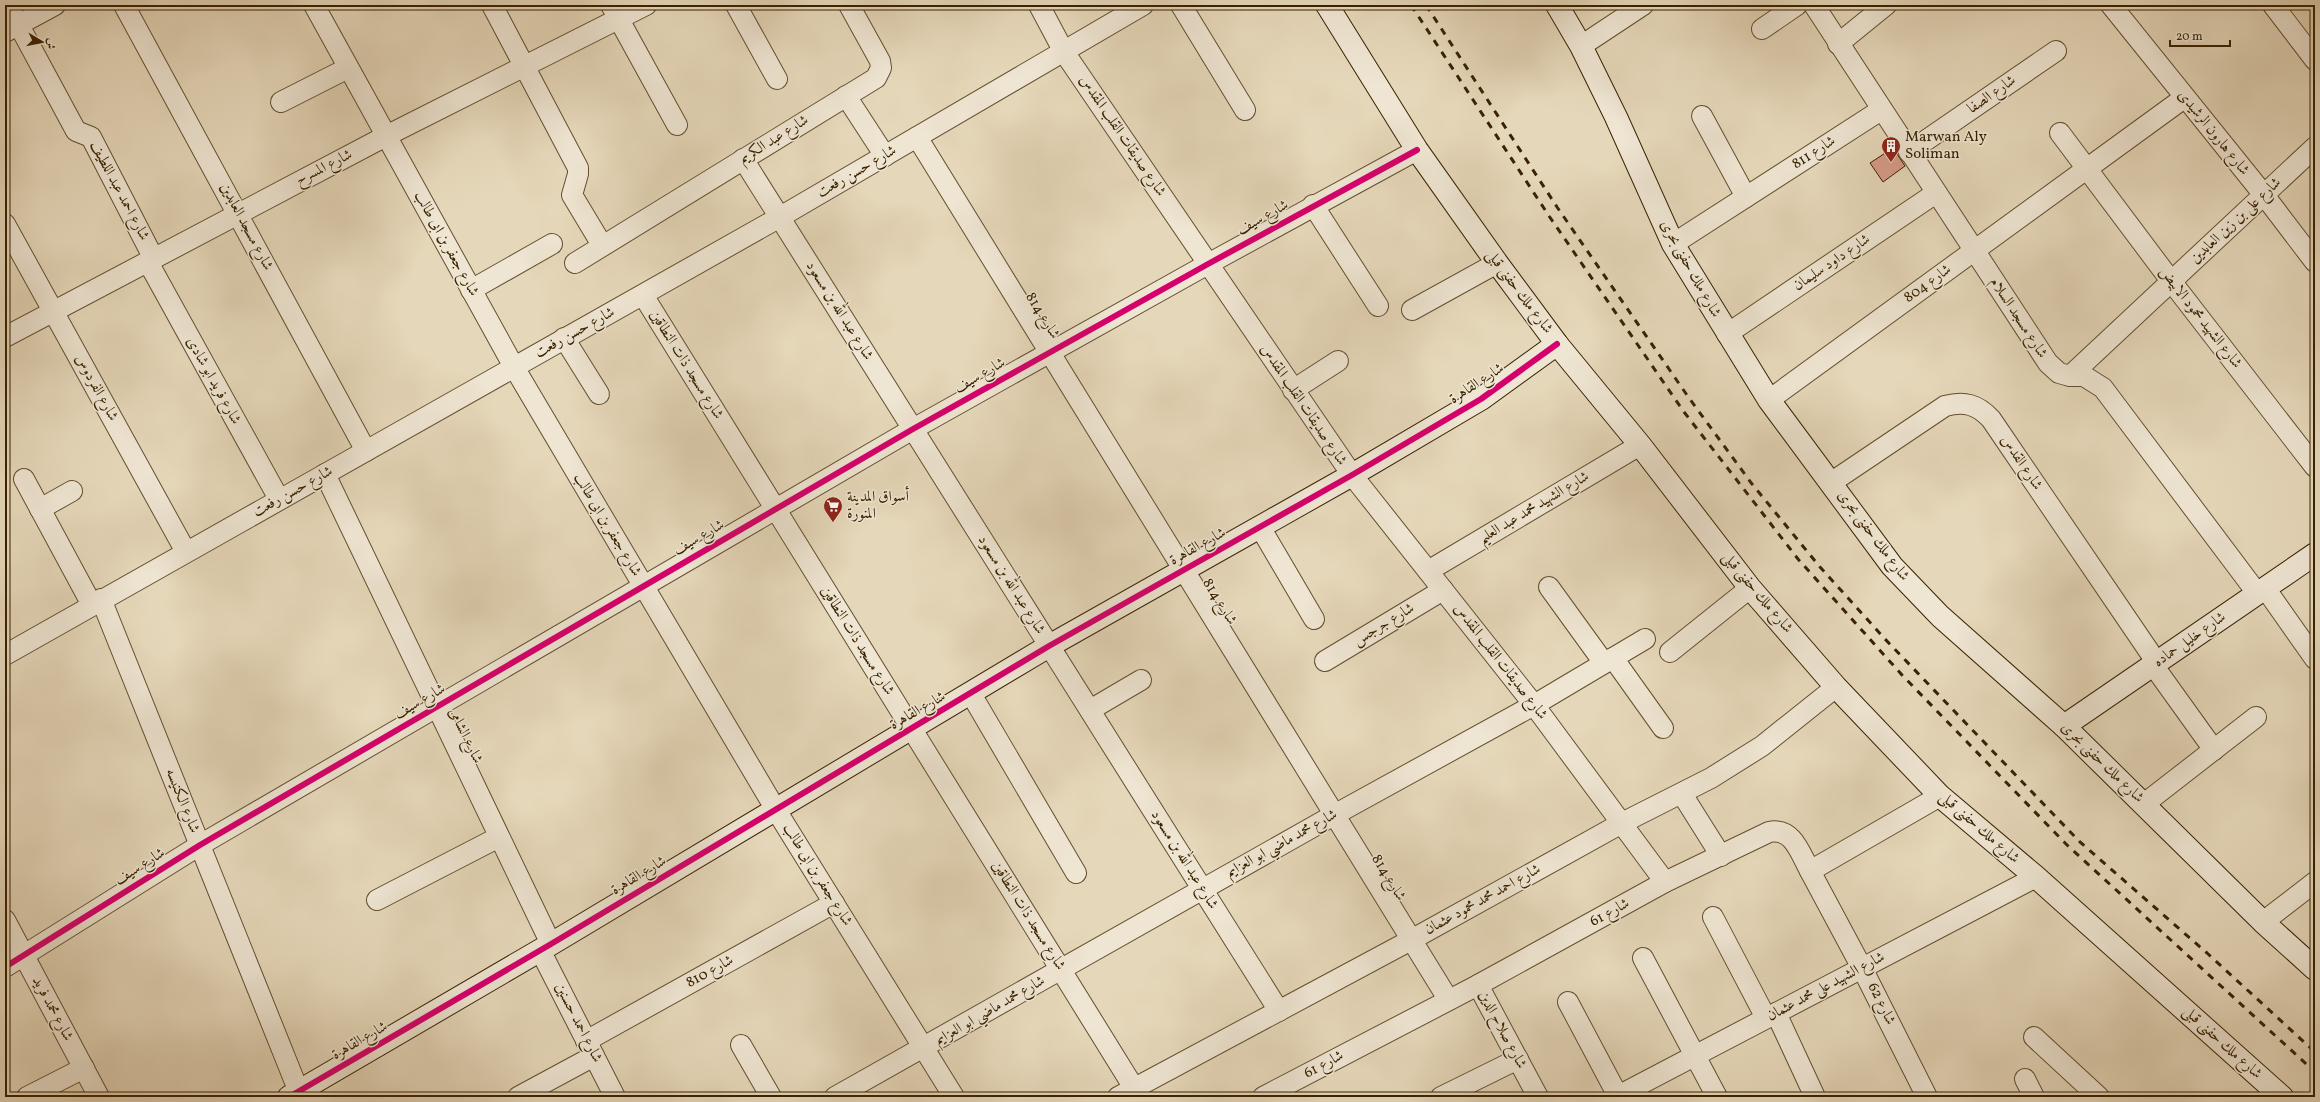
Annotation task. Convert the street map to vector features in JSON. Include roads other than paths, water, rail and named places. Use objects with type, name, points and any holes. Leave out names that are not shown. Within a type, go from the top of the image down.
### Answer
[{"type":"street","name":"شارع احمد عبد اللطيف","points":[[8,5],[12,28],[76,131],[91,137],[151,260]]},
{"type":"street","points":[[12,28],[55,5]]},
{"type":"street","name":"شارع مسجد العابدين","points":[[124,5],[366,451]]},
{"type":"street","name":"شارع جعفر بن ابى طالب","points":[[314,5],[514,367],[776,810],[954,1097]]},
{"type":"street","points":[[492,5],[578,168],[578,174],[572,195],[602,245]]},
{"type":"street","name":"شارع المسرح","points":[[5,337],[238,213],[525,66],[615,12],[646,5]]},
{"type":"street","points":[[736,5],[777,79]]},
{"type":"street","name":"شارع عبد الكريم","points":[[575,263],[876,78],[881,68],[850,5]]},
{"type":"street","name":"شارع صديقات القلب المقدس","points":[[1039,5],[1064,52],[1352,476],[1534,705],[1665,882]]},
{"type":"street","name":"شارع حسن رفعت","points":[[5,655],[780,217],[1142,5]]},
{"type":"street","points":[[1181,5],[1245,110]]},
{"type":"street","name":"شارع ملك حفنى قبلى","points":[[1327,5],[1417,150],[1497,263],[1557,344],[1640,445],[1750,588],[1836,687],[1940,796],[2036,877],[2274,1094]]},
{"type":"street","name":"شارع ملك حفنى بحرى","points":[[1557,5],[1581,46],[1616,117],[1672,244],[1769,400],[1832,482],[1892,566],[1940,616],[2064,726],[2263,922],[2315,969]]},
{"type":"street","points":[[1581,46],[1643,5]]},
{"type":"street","points":[[1762,29],[1797,5]]},
{"type":"street","name":"شارع مسجد السلام","points":[[1814,5],[1881,110],[2048,364],[2059,373],[2070,376],[2084,376],[2102,388],[2315,659]]},
{"type":"street","points":[[1838,44],[1886,5]]},
{"type":"street","name":"شارع هارون الرشيدى","points":[[2111,5],[2184,98],[2264,195],[2315,262]]},
{"type":"street","points":[[2273,5],[2315,60]]},
{"type":"street","points":[[615,12],[677,125]]},
{"type":"street","name":"شارع الصفا","points":[[1909,152],[2056,51]]},
{"type":"street","points":[[281,102],[348,68]]},
{"type":"street","points":[[846,96],[885,156]]},
{"type":"street","name":"شارع 804","points":[[1769,400],[2184,98]]},
{"type":"street","name":"شارع 811","points":[[1672,244],[1881,110]]},
{"type":"street","points":[[1702,116],[1746,197]]},
{"type":"street","points":[[2060,132],[2086,168]]},
{"type":"street","name":"شارع 814","points":[[917,137],[1448,999]]},
{"type":"street","name":"شارع على بن زين العابدين","points":[[2070,376],[2315,147]]},
{"type":"street","name":"شارع سيف","points":[[5,967],[200,845],[437,708],[643,585],[1049,352],[1417,150]]},
{"type":"street","name":"شارع عبد الله بن مسعود","points":[[743,159],[1279,1011]]},
{"type":"street","name":"شارع الشهيد محمود الابيض","points":[[2086,168],[2171,281],[2315,467]]},
{"type":"street","name":"شارع داود سليمان","points":[[1727,334],[1936,193]]},
{"type":"street","points":[[1313,206],[1378,306]]},
{"type":"street","name":"شارع الفردوس","points":[[5,224],[186,552]]},
{"type":"street","points":[[471,290],[552,244]]},
{"type":"street","name":"شارع فريد ابو شادى","points":[[151,260],[279,500]]},
{"type":"street","points":[[1412,310],[1497,263]]},
{"type":"street","name":"شارع مسجد ذات النطاقين","points":[[643,295],[1061,970],[1126,1093]]},
{"type":"street","points":[[564,338],[599,394]]},
{"type":"street","name":"شارع القاهرة","points":[[296,1095],[972,694],[1049,646],[1352,476],[1481,399],[1557,344]]},
{"type":"street","points":[[1293,390],[1338,361]]},
{"type":"street","name":"شارع القدس","points":[[1832,482],[1945,406],[1964,403],[1982,409],[1991,419],[2214,750]]},
{"type":"street","name":"شارع الشهيد محمد عبد العليم","points":[[1428,571],[1640,445]]},
{"type":"street","name":"شارع الشامى","points":[[325,474],[499,837],[546,947]]},
{"type":"street","name":"شارع الكنيسه","points":[[24,479],[40,509],[97,602],[200,845],[296,1095]]},
{"type":"street","points":[[40,509],[72,491]]},
{"type":"street","points":[[1260,527],[1314,619]]},
{"type":"street","name":"شارع خليل حماده","points":[[2064,726],[2315,554]]},
{"type":"street","points":[[1549,588],[1663,728]]},
{"type":"street","points":[[1670,652],[1750,588]]},
{"type":"street","name":"شارع جرجس","points":[[1325,661],[1443,590]]},
{"type":"street","name":"شارع محمد ماضي ابو العزايم","points":[[835,1097],[925,1048],[1334,815],[1534,705],[1645,639]]},
{"type":"street","points":[[1090,710],[1141,680]]},
{"type":"street","name":"شارع احمد محمد محمود عثمان","points":[[1126,1093],[1411,940],[1622,823],[1682,794],[1736,764],[1757,750],[1836,687]]},
{"type":"street","points":[[972,694],[1076,873]]},
{"type":"street","points":[[2144,804],[2256,717]]},
{"type":"street","points":[[1682,794],[1721,856]]},
{"type":"street","points":[[1810,871],[1940,796]]},
{"type":"street","name":"شارع 61","points":[[1263,1097],[1448,999],[1478,985],[1665,882],[1769,832],[1777,830],[1791,837],[1810,871]]},
{"type":"street","points":[[377,900],[499,837]]},
{"type":"street","name":"شارع 62","points":[[1810,871],[1862,968],[1926,1097]]},
{"type":"street","name":"شارع الشهيد على محمد عثمان","points":[[1617,1097],[1645,1090],[1696,1055],[2036,877]]},
{"type":"street","points":[[2263,922],[2315,882]]},
{"type":"street","name":"شارع 810","points":[[518,1097],[590,1049],[834,903]]},
{"type":"street","points":[[1713,917],[1771,1016],[1815,1097]]},
{"type":"street","name":"شارع محمد فريد","points":[[5,920],[99,1097]]},
{"type":"street","name":"شارع احمد حسنين","points":[[546,947],[590,1049],[615,1097]]},
{"type":"street","points":[[1643,958],[1696,1055],[1717,1097]]},
{"type":"street","name":"شارع صلاح الدين","points":[[1478,985],[1538,1097]]},
{"type":"street","points":[[1568,1002],[1617,1097]]},
{"type":"street","points":[[2034,1037],[2100,1097]]},
{"type":"street","points":[[741,1045],[771,1097]]},
{"type":"street","points":[[1441,1097],[1518,1059]]},
{"type":"street","points":[[27,1097],[84,1068]]},
{"type":"street","points":[[2025,1079],[2034,1097]]},
{"type":"railway","points":[[1411,5],[1549,216],[1684,412],[1798,559],[1902,675],[2067,845],[2315,1072]]},
{"type":"railway","points":[[1426,5],[1557,207],[1689,398],[1752,484],[1820,567],[1885,639],[2080,842],[2207,953],[2315,1052]]},
{"type":"place","name":"Marwan Aly Soliman","points":[[1891,163]]},
{"type":"place","name":"أسواق المدينة المنورة","points":[[833,523]]}]
